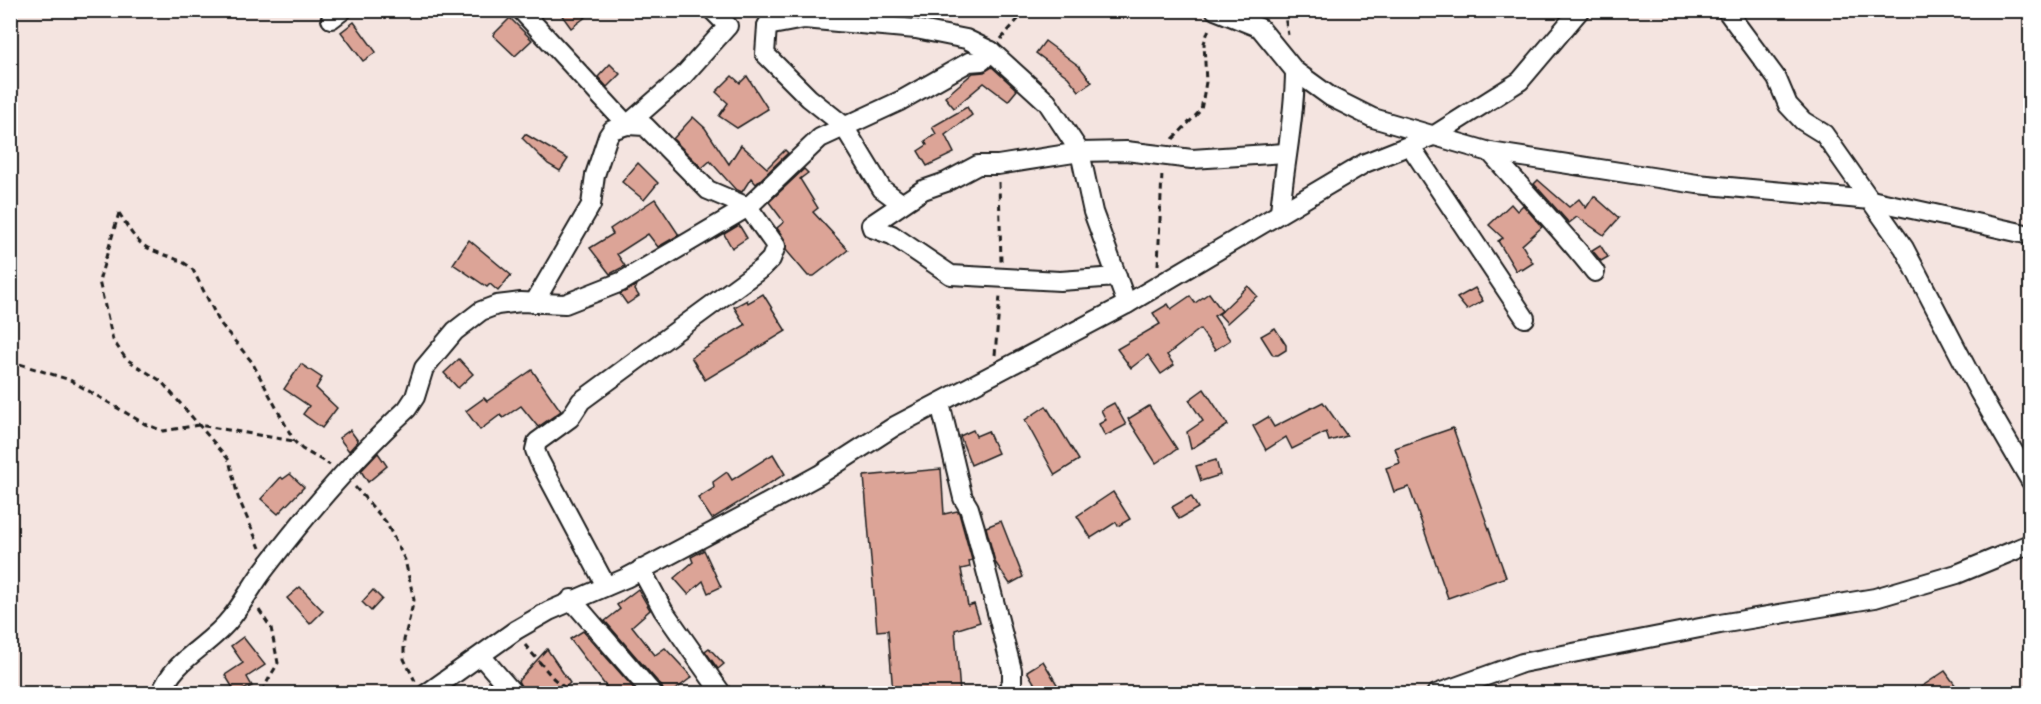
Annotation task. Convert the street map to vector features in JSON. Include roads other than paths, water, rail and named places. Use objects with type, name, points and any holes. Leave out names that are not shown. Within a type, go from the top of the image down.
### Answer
[{"type":"street","points":[[521,10],[627,125]]},
{"type":"street","points":[[627,125],[683,76],[728,26],[712,10]]},
{"type":"street","points":[[1215,10],[1260,28],[1295,70],[1331,97],[1373,118],[1490,152],[1697,184],[1871,200],[2031,235]]},
{"type":"street","points":[[429,690],[482,657],[516,630],[571,599],[606,586],[641,569],[819,475],[895,426],[1127,304],[1365,164],[1433,136],[1520,81],[1580,10]]},
{"type":"street","points":[[1726,10],[1777,79],[1788,105],[1803,121],[1824,134],[1904,248],[1978,392],[2031,480]]},
{"type":"street","points":[[901,203],[882,189],[843,125],[771,62],[765,54],[771,18],[916,29],[966,39],[991,51],[1047,102],[1080,152],[1093,212],[1127,304]]},
{"type":"street","points":[[161,693],[172,671],[184,658],[203,646],[224,626],[267,566],[343,472],[406,409],[414,397],[424,368],[459,327],[490,306],[534,303],[565,304],[621,282],[748,207],[819,138],[843,125],[900,101],[969,62],[982,61],[991,51]]},
{"type":"street","points":[[1280,212],[1285,153],[1295,112],[1295,70]]},
{"type":"street","points":[[534,303],[591,206],[604,141],[612,130],[627,125],[645,126],[708,190],[748,207],[776,246],[771,259],[581,401],[570,418],[537,442],[535,450],[538,460],[606,586]]},
{"type":"street","points":[[1411,147],[1525,318]]},
{"type":"street","points":[[1117,277],[1060,281],[951,275],[892,235],[870,227],[901,203],[972,167],[1080,152],[1126,151],[1191,159],[1285,153]]},
{"type":"street","points":[[1490,152],[1530,198],[1557,223],[1595,272]]},
{"type":"street","points":[[940,403],[963,498],[975,528],[1012,670],[1012,683],[1005,693]]},
{"type":"street","points":[[1436,693],[1522,663],[1720,624],[1875,598],[1957,573],[2031,544]]},
{"type":"street","points":[[641,569],[663,610],[722,693]]},
{"type":"street","points":[[571,599],[653,693]]},
{"type":"street","points":[[482,657],[514,693]]}]
